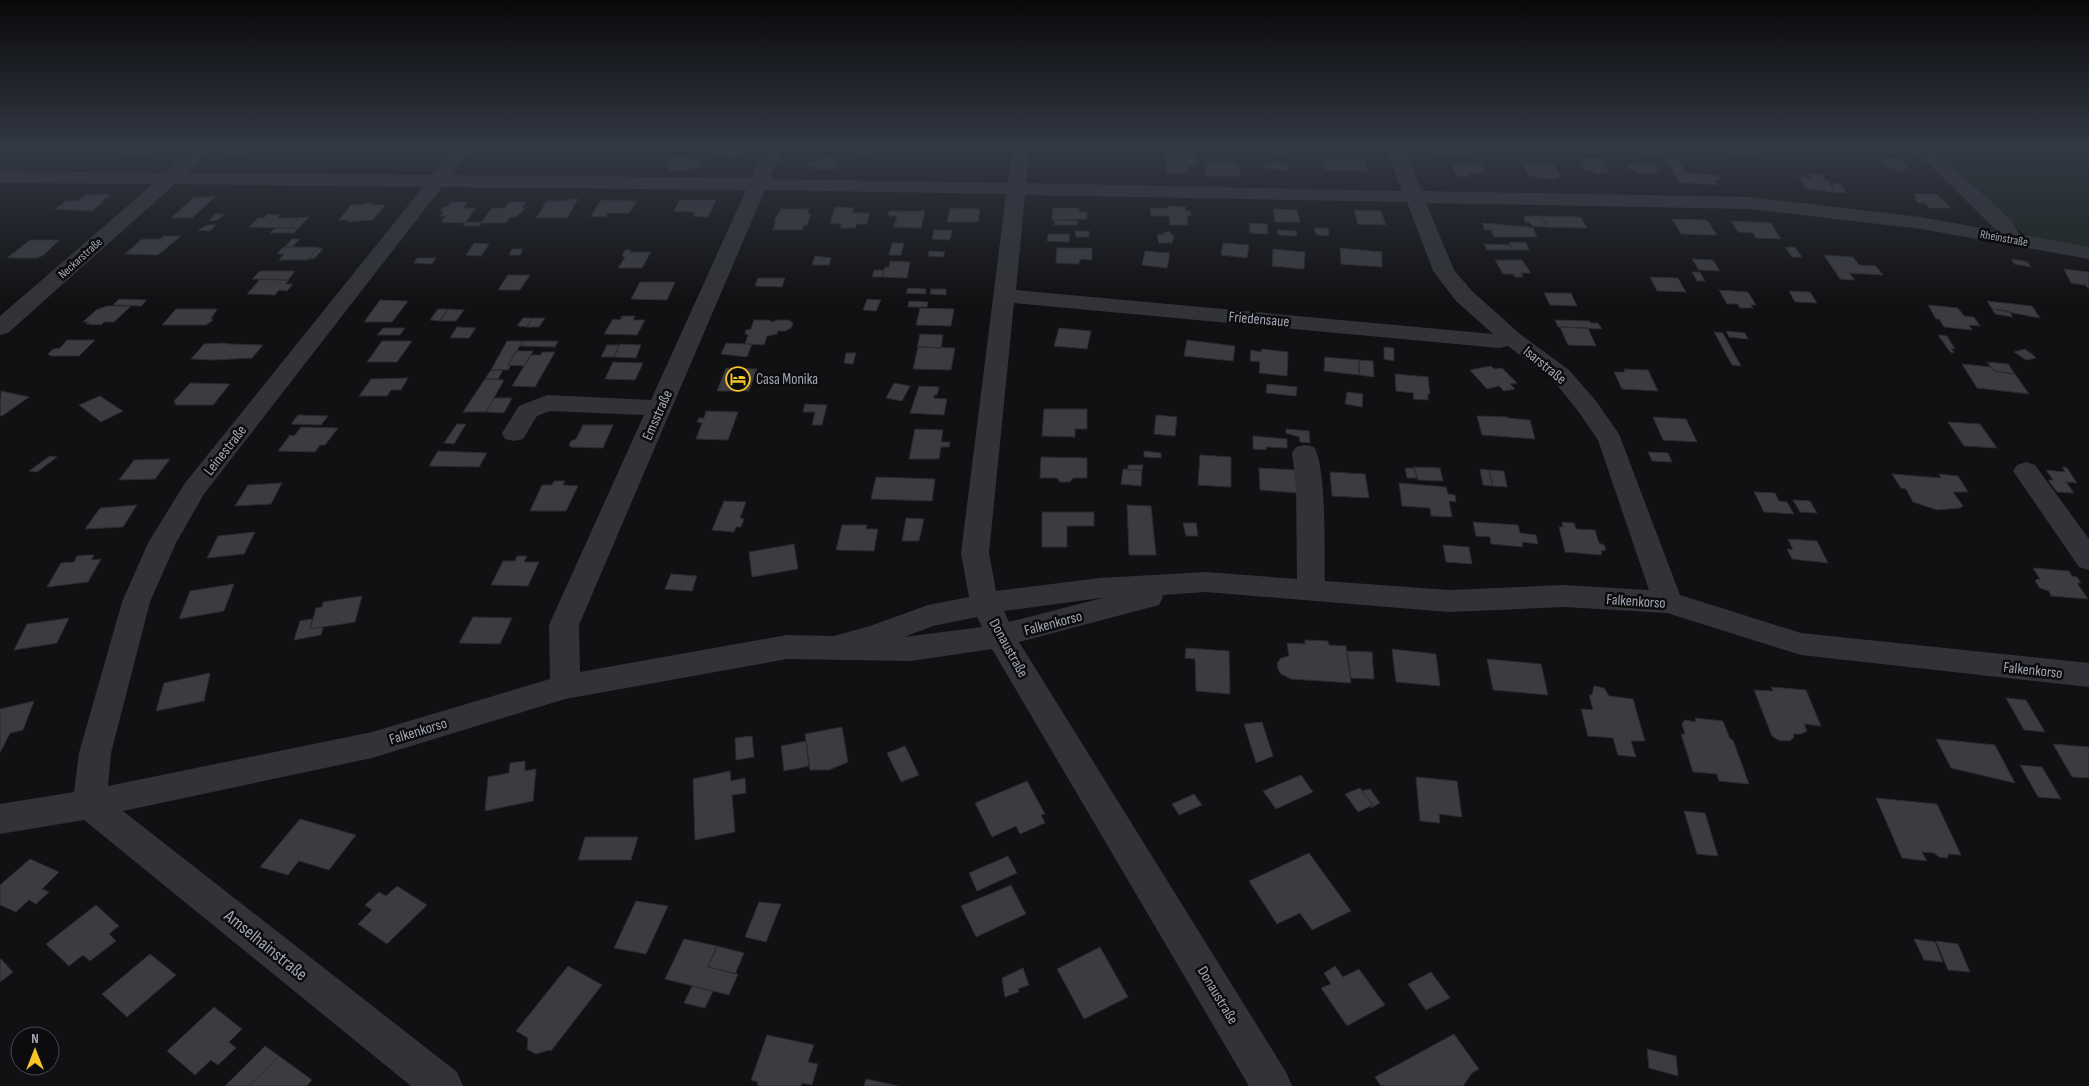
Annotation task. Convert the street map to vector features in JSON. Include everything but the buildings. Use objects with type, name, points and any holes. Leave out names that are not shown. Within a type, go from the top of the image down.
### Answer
[{"type":"street","name":"Neckarstraße","points":[[0,328],[147,199]]},
{"type":"street","name":"Leinestraße","points":[[89,804],[95,753],[136,602],[162,543],[194,488],[423,199]]},
{"type":"street","name":"Emsstraße","points":[[565,687],[564,625],[753,199]]},
{"type":"street","name":"Donaustraße","points":[[1015,199],[975,553],[985,604],[1000,636],[1272,1086]]},
{"type":"street","name":"Isarstraße","points":[[1414,199],[1444,272],[1464,296],[1512,339],[1560,374],[1588,406],[1610,440],[1668,602]]},
{"type":"street","name":"Rheinstraße","points":[[1543,199],[1752,203],[1921,223],[2089,253]]},
{"type":"street","points":[[1977,199],[2005,225],[2011,239]]},
{"type":"street","name":"Friedensaue","points":[[1005,296],[1499,341],[1512,339]]},
{"type":"street","points":[[514,433],[528,411],[547,403],[660,408]]},
{"type":"street","points":[[1305,453],[1309,483],[1311,590]]},
{"type":"street","points":[[2026,471],[2089,560]]},
{"type":"street","name":"Falkenkorso","points":[[0,819],[89,804],[372,745],[565,687],[787,647],[911,650],[1000,636],[1206,582]]},
{"type":"street","name":"Falkenkorso","points":[[836,647],[876,636],[928,616],[985,604],[1100,588],[1206,582],[1449,601],[1564,596],[1668,602],[1801,644],[2089,675]]},
{"type":"street","name":"Amselhainstraße","points":[[89,804],[443,1086]]},
{"type":"shaded area","points":[[1986,199],[2089,199],[2089,249],[2039,240],[2021,232]]},
{"type":"place","name":"Casa Monika","points":[[738,379]]}]
